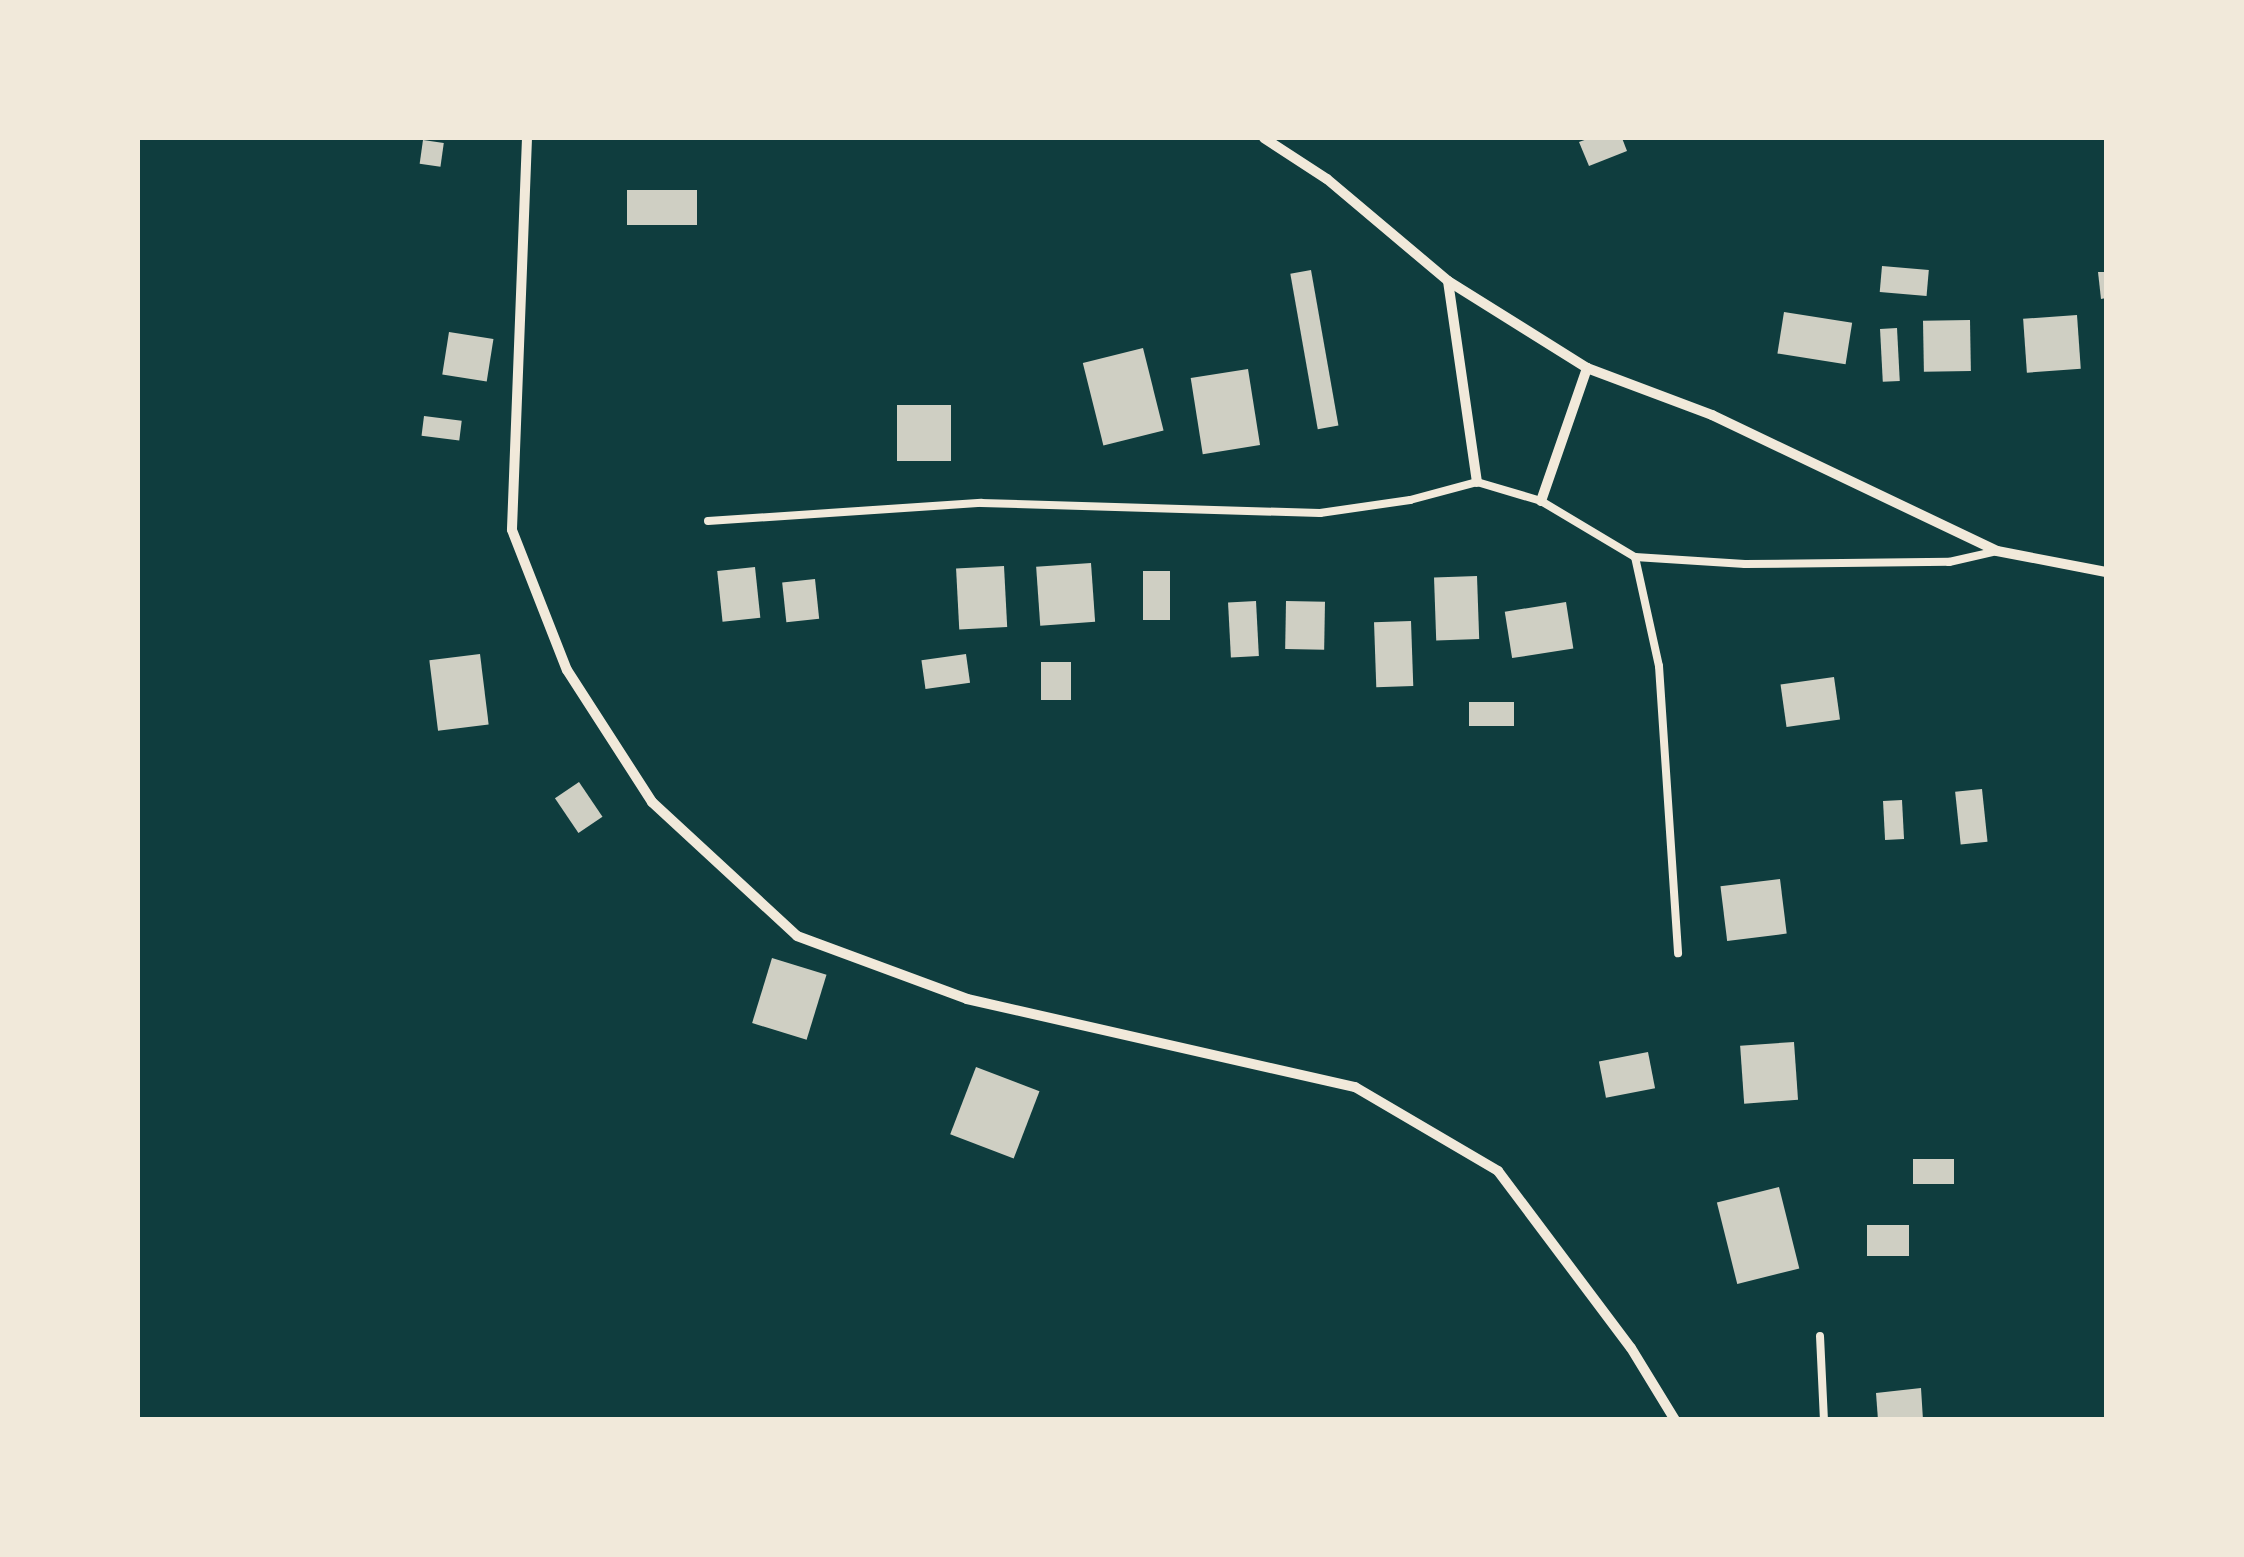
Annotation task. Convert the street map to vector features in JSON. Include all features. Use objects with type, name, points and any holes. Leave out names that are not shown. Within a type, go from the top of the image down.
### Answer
[{"type":"street","points":[[526,138],[512,530],[567,670],[652,802],[797,936],[967,999],[1355,1087],[1498,1170],[1631,1348],[1675,1420]]},
{"type":"street","points":[[1264,138],[1327,179],[1448,280],[1587,368],[1712,415],[1997,551],[2106,572]]},
{"type":"street","points":[[1448,280],[1477,482]]},
{"type":"street","points":[[1541,500],[1587,368]]},
{"type":"lane","points":[[708,521],[981,503],[1320,513],[1410,500],[1477,482],[1541,500],[1635,557],[1745,564],[1949,562],[1997,551]]},
{"type":"lane","points":[[1635,557],[1660,666],[1678,953]]},
{"type":"lane","points":[[1820,1336],[1824,1420]]},
{"type":"building","points":[[1622,138],[1627,151],[1589,166],[1579,142]]},
{"type":"building","points":[[423,140],[444,143],[440,167],[420,164]]},
{"type":"building","points":[[627,190],[697,190],[697,225],[627,225]]},
{"type":"building","points":[[1882,266],[1929,270],[1927,296],[1880,292]]},
{"type":"building","points":[[1311,270],[1338,426],[1318,429],[1290,274]]},
{"type":"building","points":[[2098,272],[2106,272],[2106,298],[2101,299]]},
{"type":"building","points":[[1784,312],[1852,323],[1846,364],[1777,353]]},
{"type":"building","points":[[2077,315],[2081,369],[2027,373],[2023,319]]},
{"type":"building","points":[[1970,320],[1971,371],[1924,372],[1923,321]]},
{"type":"building","points":[[1897,328],[1900,381],[1883,382],[1880,329]]},
{"type":"building","points":[[449,332],[493,339],[487,382],[442,374]]},
{"type":"building","points":[[1143,348],[1164,430],[1103,445],[1083,363]]},
{"type":"building","points":[[1248,369],[1260,445],[1203,454],[1191,378]]},
{"type":"building","points":[[897,405],[951,405],[951,461],[897,461]]},
{"type":"building","points":[[424,416],[462,421],[459,440],[422,436]]},
{"type":"building","points":[[1091,563],[1095,622],[1040,626],[1036,567]]},
{"type":"building","points":[[1004,566],[1007,627],[959,629],[956,569]]},
{"type":"building","points":[[755,567],[760,618],[723,622],[717,571]]},
{"type":"building","points":[[1143,571],[1170,571],[1170,620],[1143,620]]},
{"type":"building","points":[[1477,576],[1479,639],[1436,640],[1434,578]]},
{"type":"building","points":[[815,579],[819,619],[786,622],[782,582]]},
{"type":"building","points":[[1256,601],[1259,656],[1231,657],[1228,602]]},
{"type":"building","points":[[1286,601],[1325,602],[1324,650],[1285,649]]},
{"type":"building","points":[[1566,602],[1573,648],[1512,658],[1505,612]]},
{"type":"building","points":[[1411,621],[1413,686],[1376,687],[1374,622]]},
{"type":"building","points":[[480,654],[489,724],[438,731],[429,660]]},
{"type":"building","points":[[966,654],[970,683],[925,689],[921,660]]},
{"type":"building","points":[[1041,662],[1071,662],[1071,700],[1041,700]]},
{"type":"building","points":[[1834,677],[1840,720],[1787,727],[1781,685]]},
{"type":"building","points":[[1469,702],[1514,702],[1514,726],[1469,726]]},
{"type":"building","points":[[579,782],[602,817],[578,833],[555,798]]},
{"type":"building","points":[[1982,789],[1988,842],[1961,845],[1955,792]]},
{"type":"building","points":[[1902,800],[1904,839],[1885,840],[1883,801]]},
{"type":"building","points":[[1780,879],[1787,934],[1727,941],[1720,886]]},
{"type":"building","points":[[772,958],[827,975],[807,1040],[752,1023]]},
{"type":"building","points":[[1794,1042],[1798,1100],[1744,1104],[1740,1046]]},
{"type":"building","points":[[1648,1052],[1655,1088],[1606,1098],[1599,1062]]},
{"type":"building","points":[[976,1067],[1039,1091],[1014,1159],[950,1134]]},
{"type":"building","points":[[1913,1159],[1954,1159],[1954,1184],[1913,1184]]},
{"type":"building","points":[[1779,1187],[1799,1269],[1737,1284],[1717,1202]]},
{"type":"building","points":[[1867,1225],[1909,1225],[1909,1256],[1867,1256]]},
{"type":"building","points":[[1921,1388],[1923,1420],[1878,1420],[1876,1393]]}]
